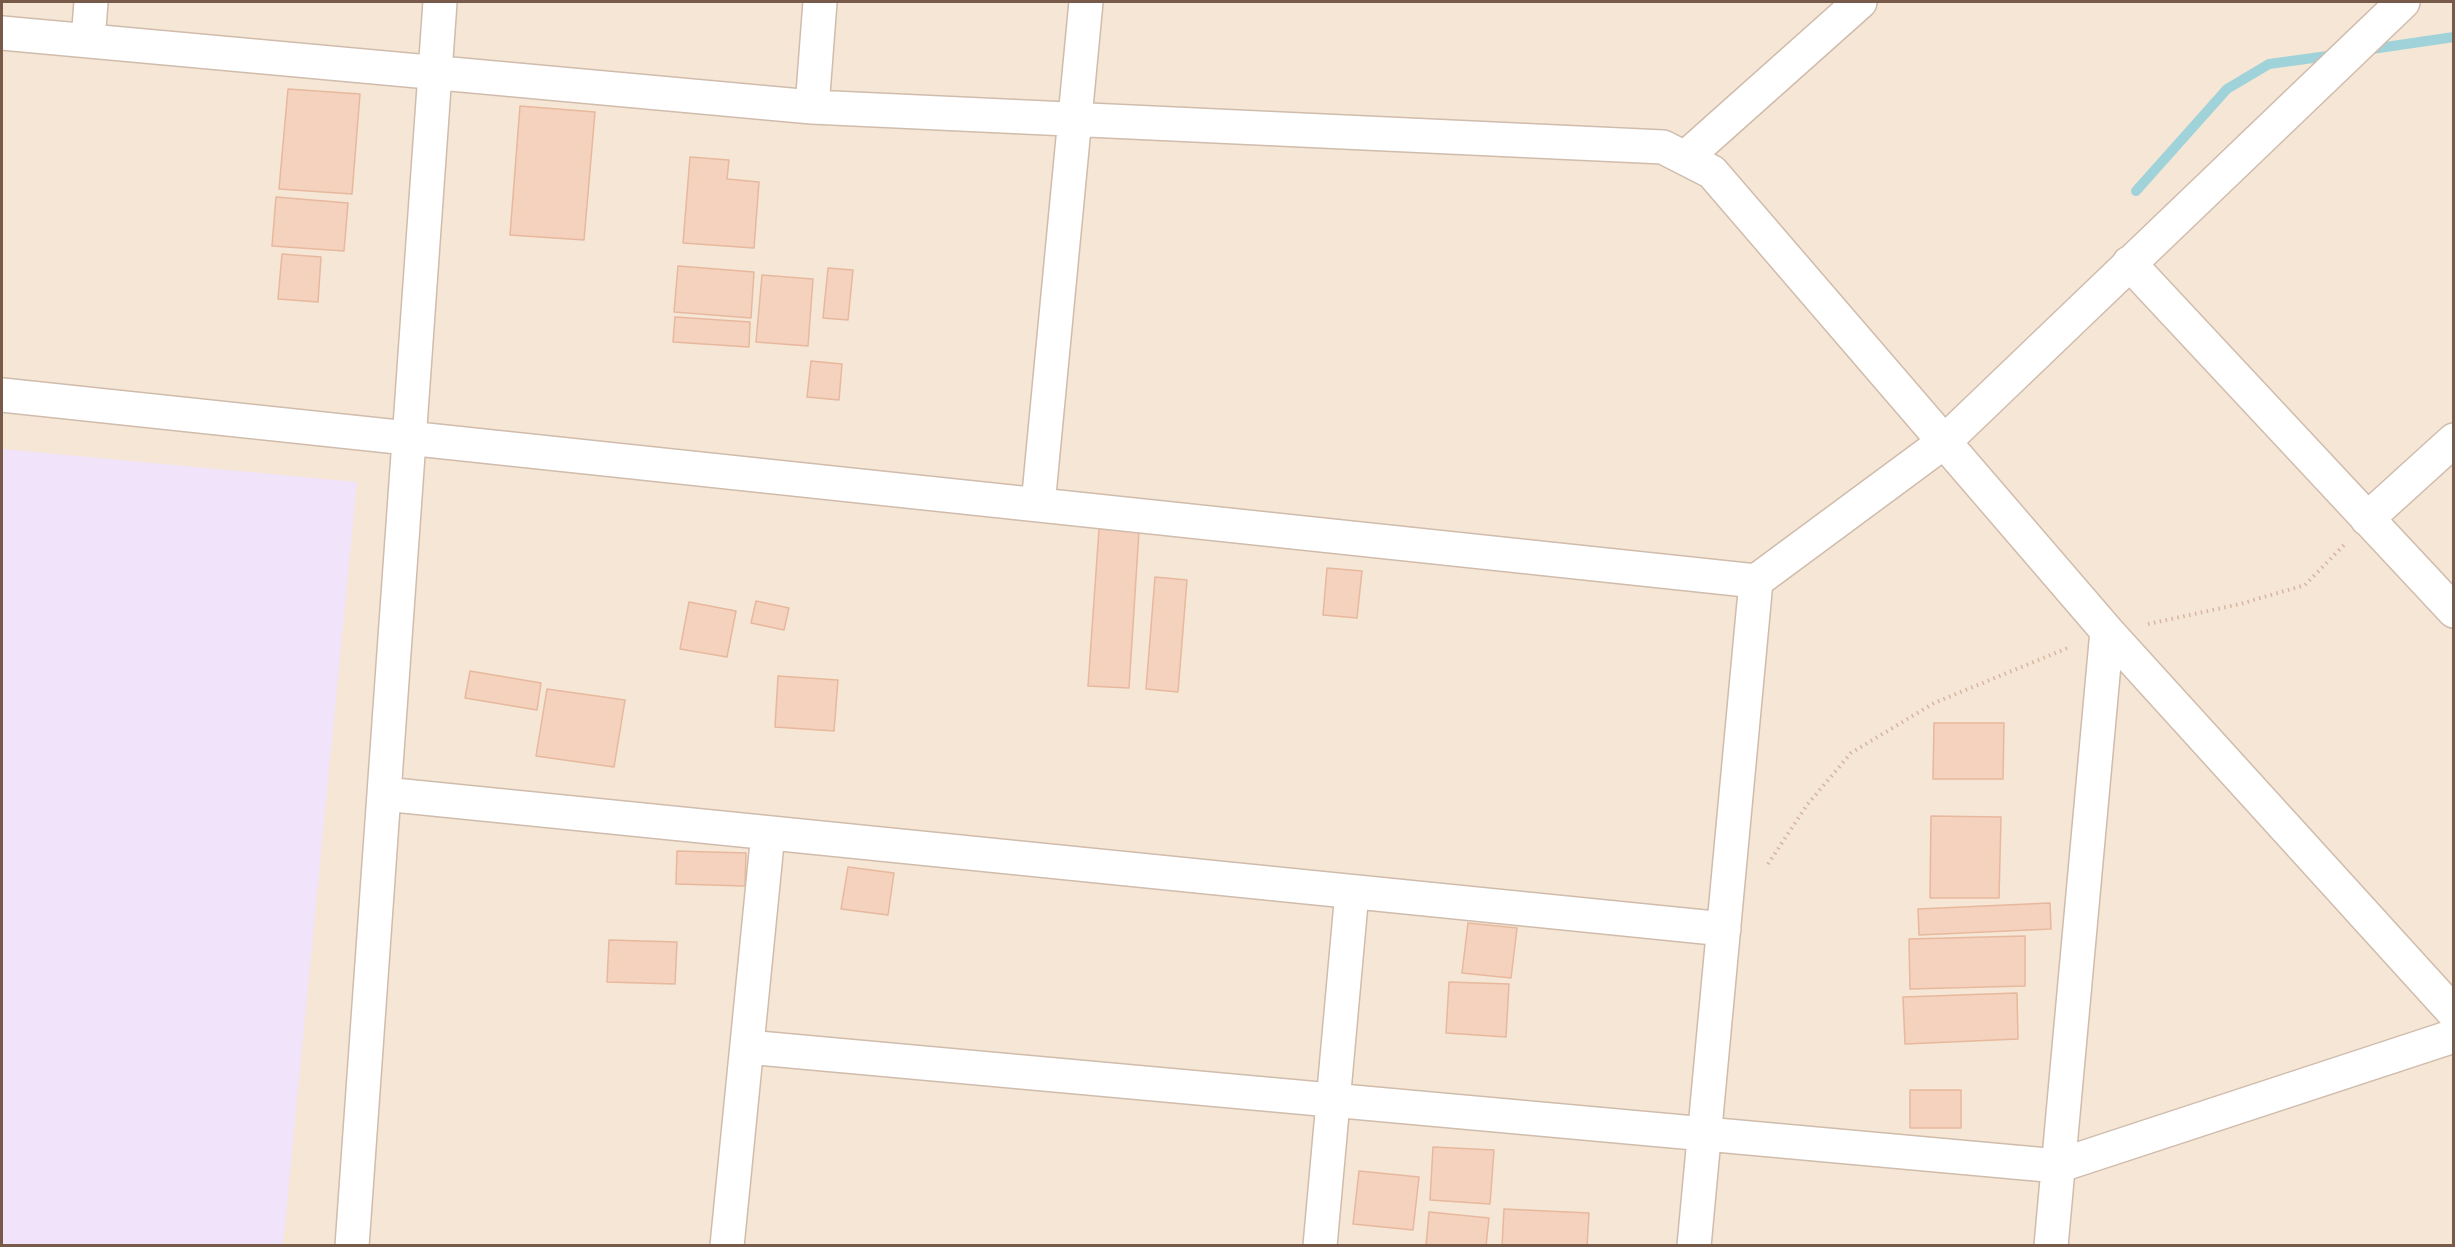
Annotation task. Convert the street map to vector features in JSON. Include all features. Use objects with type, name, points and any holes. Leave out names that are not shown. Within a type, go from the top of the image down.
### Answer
[{"type":"street","points":[[88,41],[91,2]]},
{"type":"street","points":[[352,1245],[440,2]]},
{"type":"street","points":[[812,107],[820,2]]},
{"type":"street","points":[[1038,505],[1086,2]]},
{"type":"street","points":[[1685,158],[1860,2]]},
{"type":"street","points":[[2,395],[1756,581],[1944,442],[2128,263],[2403,2]]},
{"type":"street","points":[[2,33],[812,107],[1663,147],[1712,172],[2107,632],[2454,1013]]},
{"type":"street","points":[[2128,263],[2454,611]]},
{"type":"street","points":[[2367,519],[2454,440]]},
{"type":"street","points":[[1694,1245],[1756,581]]},
{"type":"street","points":[[2051,1245],[2107,632]]},
{"type":"street","points":[[384,794],[1724,929]]},
{"type":"street","points":[[727,1245],[768,833]]},
{"type":"street","points":[[1320,1245],[1352,892]]},
{"type":"street","points":[[747,1047],[2058,1166],[2454,1036]]},
{"type":"path","points":[[1762,872],[1807,806],[1851,753],[1934,703],[2107,632],[2194,615],[2305,585],[2367,519]]},
{"type":"shaded area","points":[[2,2],[2453,2],[2453,1245],[2,1245]]},
{"type":"shaded area","points":[[2,449],[357,482],[283,1245],[2,1245]]},
{"type":"building","points":[[288,89],[360,94],[352,194],[279,189]]},
{"type":"building","points":[[520,106],[595,112],[584,240],[510,235]]},
{"type":"building","points":[[690,157],[729,160],[727,179],[759,182],[754,248],[683,243]]},
{"type":"building","points":[[276,197],[348,203],[344,251],[272,246]]},
{"type":"building","points":[[282,254],[321,257],[318,302],[278,299]]},
{"type":"building","points":[[678,266],[754,272],[751,318],[674,312]]},
{"type":"building","points":[[828,268],[853,270],[848,320],[823,318]]},
{"type":"building","points":[[762,275],[813,279],[808,346],[756,342]]},
{"type":"building","points":[[675,317],[750,322],[749,347],[673,342]]},
{"type":"building","points":[[811,361],[842,364],[839,400],[807,397]]},
{"type":"building","points":[[1099,529],[1139,531],[1129,688],[1088,686]]},
{"type":"building","points":[[1327,568],[1362,571],[1357,618],[1323,615]]},
{"type":"building","points":[[1155,577],[1187,580],[1178,692],[1146,689]]},
{"type":"building","points":[[756,601],[789,608],[784,630],[751,623]]},
{"type":"building","points":[[689,602],[736,611],[727,657],[680,649]]},
{"type":"building","points":[[470,671],[541,683],[537,710],[465,698]]},
{"type":"building","points":[[778,676],[838,680],[834,731],[775,727]]},
{"type":"building","points":[[547,689],[625,700],[614,767],[536,756]]},
{"type":"building","points":[[1934,723],[2004,723],[2003,779],[1933,779]]},
{"type":"building","points":[[1931,816],[2001,817],[1999,898],[1930,898]]},
{"type":"building","points":[[677,851],[746,853],[745,886],[676,884]]},
{"type":"building","points":[[848,867],[894,873],[888,915],[841,909]]},
{"type":"building","points":[[2050,903],[2051,929],[1919,935],[1918,909]]},
{"type":"building","points":[[1468,923],[1517,928],[1511,978],[1462,973]]},
{"type":"building","points":[[2025,936],[2025,986],[1910,989],[1909,939]]},
{"type":"building","points":[[609,940],[677,942],[675,984],[607,982]]},
{"type":"building","points":[[1449,982],[1509,984],[1506,1037],[1446,1033]]},
{"type":"building","points":[[2017,993],[2018,1039],[1905,1044],[1903,997]]},
{"type":"building","points":[[1910,1090],[1961,1090],[1961,1128],[1910,1128]]},
{"type":"building","points":[[1433,1147],[1494,1150],[1490,1204],[1430,1200]]},
{"type":"building","points":[[1359,1171],[1419,1177],[1413,1230],[1353,1224]]},
{"type":"building","points":[[1504,1209],[1589,1213],[1587,1246],[1502,1246]]},
{"type":"building","points":[[1429,1212],[1489,1218],[1486,1246],[1426,1246]]},
{"type":"waterway","points":[[2365,50],[2454,37]]},
{"type":"waterway","points":[[2136,191],[2227,89],[2269,64],[2335,55]]}]
